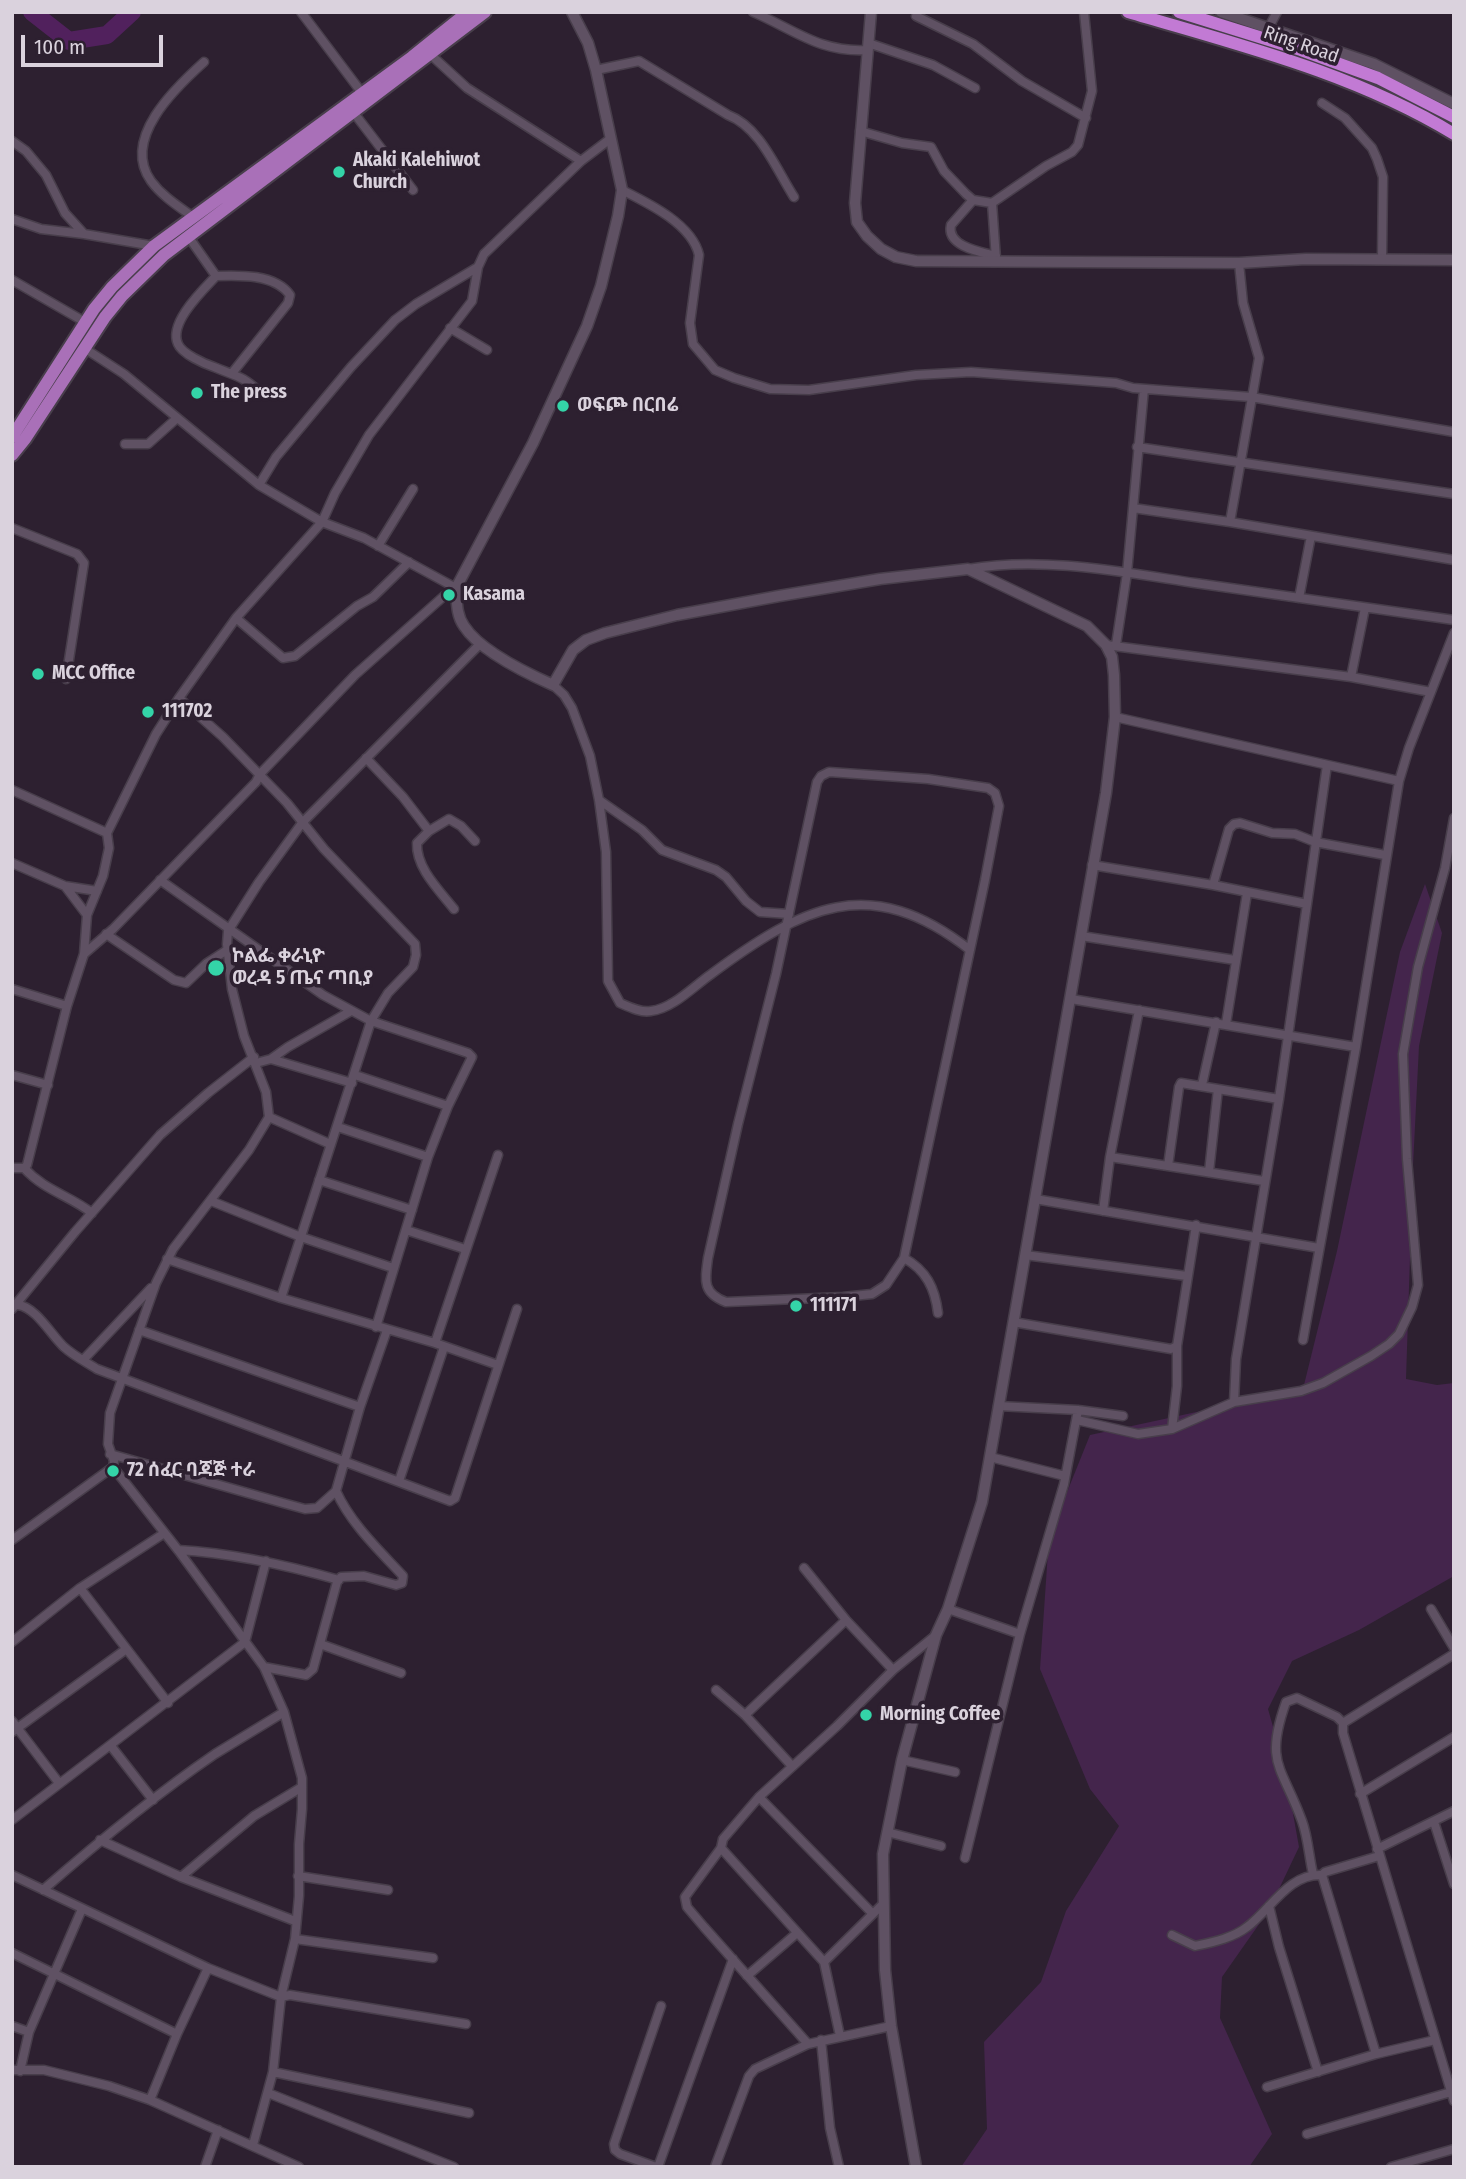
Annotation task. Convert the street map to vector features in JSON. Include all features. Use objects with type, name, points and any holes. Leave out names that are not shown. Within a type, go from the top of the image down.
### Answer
[{"type":"highway","name":"Ring Road","points":[[1128,12],[1287,60],[1370,90],[1454,134]]},
{"type":"highway","name":"Ring Road","points":[[1179,12],[1301,50],[1378,78],[1454,117]]},
{"type":"main road","points":[[12,437],[85,322],[112,286],[154,246],[468,12]]},
{"type":"main road","points":[[12,455],[122,296],[164,255],[485,12]]},
{"type":"street","points":[[301,12],[362,93]]},
{"type":"street","points":[[84,954],[256,782],[260,774],[355,675],[456,588],[533,443],[587,326],[601,286],[622,190],[596,70],[588,43],[572,12]]},
{"type":"street","points":[[752,12],[820,46],[841,51],[868,46],[897,51],[933,65],[975,88]]},
{"type":"street","points":[[871,12],[855,203],[857,222],[866,236],[889,253],[916,261],[1239,263],[1307,259],[1454,260]]},
{"type":"street","points":[[860,131],[902,144],[931,147],[944,170],[974,200],[992,203],[1046,166],[1072,152],[1078,145],[1092,91],[1084,12]]},
{"type":"street","points":[[1221,12],[1374,64],[1454,104]]},
{"type":"street","points":[[1269,27],[1277,12]]},
{"type":"street","points":[[916,16],[973,44],[1022,81],[1086,118]]},
{"type":"street","points":[[431,55],[467,88],[581,161]]},
{"type":"street","points":[[596,70],[639,61],[739,120],[755,133],[794,197]]},
{"type":"street","points":[[193,217],[163,194],[150,179],[141,152],[161,105],[178,85],[204,62]]},
{"type":"street","points":[[1322,103],[1345,118],[1372,148],[1384,177],[1382,258]]},
{"type":"street","points":[[354,113],[412,190]]},
{"type":"street","points":[[24,1168],[48,1086],[67,1006],[84,954],[87,915],[103,876],[109,848],[107,833],[156,734],[236,618],[322,522],[335,493],[369,435],[472,300],[478,267],[484,254],[581,161],[610,139]]},
{"type":"street","points":[[12,141],[26,151],[46,175],[65,213],[84,234]]},
{"type":"street","points":[[622,190],[658,209],[692,236],[699,255],[690,323],[693,344],[715,370],[770,389],[809,390],[916,375],[971,372],[1251,397],[1454,432]]},
{"type":"street","points":[[974,200],[949,230],[952,237],[962,245],[996,260]]},
{"type":"street","points":[[992,203],[996,260]]},
{"type":"street","points":[[12,219],[41,229],[154,246]]},
{"type":"street","points":[[188,236],[216,276]]},
{"type":"street","points":[[1230,522],[1259,358],[1243,303],[1239,263]]},
{"type":"street","points":[[259,485],[276,457],[351,367],[395,320],[416,304],[478,267]]},
{"type":"street","points":[[233,372],[288,303],[290,295],[276,282],[239,275],[216,276],[181,318],[176,337],[182,350],[214,367],[246,379],[261,393]]},
{"type":"street","points":[[12,280],[85,322]]},
{"type":"street","points":[[450,328],[487,349]]},
{"type":"street","points":[[84,348],[124,374],[259,485],[322,522],[379,546],[456,588]]},
{"type":"street","points":[[916,2167],[891,2026],[885,1970],[883,1854],[902,1760],[936,1634],[948,1609],[982,1502],[1072,999],[1106,793],[1115,716],[1111,645],[1127,573],[1144,389]]},
{"type":"street","points":[[125,444],[148,444],[176,419]]},
{"type":"street","points":[[1137,447],[1454,494]]},
{"type":"street","points":[[379,546],[413,489]]},
{"type":"street","points":[[1133,508],[1454,560]]},
{"type":"street","points":[[12,528],[76,554],[84,563],[66,679]]},
{"type":"street","points":[[1298,598],[1311,536]]},
{"type":"street","points":[[236,618],[283,658],[289,659],[357,606],[373,597],[409,562]]},
{"type":"street","points":[[553,685],[573,650],[586,640],[605,633],[677,615],[791,594],[991,565],[1056,566],[1127,573],[1454,620]]},
{"type":"street","points":[[968,569],[1087,626],[1111,645],[1351,677],[1431,692]]},
{"type":"street","points":[[456,588],[458,611],[463,626],[480,644],[536,678],[553,685],[564,695],[572,708],[590,756],[599,800],[606,852],[608,981],[620,1003],[640,1011],[652,1012],[670,1004],[731,959],[786,924],[825,909],[856,904],[886,905],[950,934],[970,950]]},
{"type":"street","points":[[1351,677],[1365,608]]},
{"type":"street","points":[[1303,1340],[1356,1047],[1399,781],[1454,633]]},
{"type":"street","points":[[12,1540],[113,1467],[114,1461],[108,1444],[110,1413],[156,1283],[167,1259],[249,1150],[269,1117],[267,1092],[238,1011],[230,975],[228,930],[302,823],[480,644]]},
{"type":"street","points":[[179,698],[260,774],[324,849],[415,944],[416,955],[412,967],[388,993],[371,1021],[281,1298]]},
{"type":"street","points":[[1115,716],[1399,781]]},
{"type":"street","points":[[366,758],[404,797],[429,831]]},
{"type":"street","points":[[1234,1402],[1236,1359],[1279,1099],[1327,765]]},
{"type":"street","points":[[829,772],[928,779],[988,788],[995,793],[999,806],[904,1258],[886,1285],[872,1294],[726,1302],[715,1298],[708,1290],[705,1278],[708,1258],[786,924],[817,782],[821,776],[829,772]]},
{"type":"street","points":[[12,790],[107,833]]},
{"type":"street","points":[[599,800],[642,830],[662,850],[716,870],[760,912],[789,914]]},
{"type":"street","points":[[1077,1420],[1138,1434],[1172,1429],[1234,1402],[1301,1391],[1323,1383],[1389,1344],[1399,1334],[1412,1307],[1418,1285],[1407,1159],[1403,1055],[1418,967],[1445,868],[1454,818]]},
{"type":"street","points":[[454,909],[432,883],[416,853],[417,843],[429,831],[449,819],[461,826],[475,841]]},
{"type":"street","points":[[1213,885],[1229,829],[1234,824],[1272,833],[1295,834],[1315,842],[1385,855]]},
{"type":"street","points":[[12,863],[65,886],[97,891]]},
{"type":"street","points":[[1092,865],[1307,904]]},
{"type":"street","points":[[160,880],[228,930],[351,1011],[371,1021],[468,1053],[472,1057],[448,1106],[428,1157],[376,1327]]},
{"type":"street","points":[[65,886],[87,915]]},
{"type":"street","points":[[1226,1024],[1247,893]]},
{"type":"street","points":[[106,934],[174,980],[186,983],[207,963],[227,950]]},
{"type":"street","points":[[1081,936],[1235,960]]},
{"type":"street","points":[[12,989],[67,1006]]},
{"type":"street","points":[[1072,999],[1356,1047]]},
{"type":"street","points":[[1103,1211],[1139,1010]]},
{"type":"street","points":[[271,1059],[288,1046],[351,1011]]},
{"type":"street","points":[[1202,1085],[1216,1022]]},
{"type":"street","points":[[15,1307],[160,1135],[208,1093],[255,1060],[271,1059],[448,1106]]},
{"type":"street","points":[[12,1075],[48,1086]]},
{"type":"street","points":[[1168,1166],[1180,1084],[1184,1081],[1279,1099]]},
{"type":"street","points":[[1209,1172],[1218,1089]]},
{"type":"street","points":[[269,1117],[330,1144]]},
{"type":"street","points":[[338,1127],[428,1157]]},
{"type":"street","points":[[435,1343],[498,1155]]},
{"type":"street","points":[[1111,1157],[1264,1181]]},
{"type":"street","points":[[12,1168],[24,1168],[36,1181],[55,1193],[70,1198],[92,1213]]},
{"type":"street","points":[[319,1180],[412,1210]]},
{"type":"street","points":[[1035,1199],[1319,1248]]},
{"type":"street","points":[[211,1201],[302,1237],[393,1268]]},
{"type":"street","points":[[1172,1429],[1177,1386],[1177,1346],[1196,1225]]},
{"type":"street","points":[[406,1230],[465,1250]]},
{"type":"street","points":[[1025,1255],[1187,1276]]},
{"type":"street","points":[[904,1258],[918,1266],[931,1284],[939,1312]]},
{"type":"street","points":[[167,1259],[281,1298],[435,1343],[498,1365]]},
{"type":"street","points":[[84,1359],[156,1283]]},
{"type":"street","points":[[15,1307],[24,1306],[64,1347],[97,1368],[450,1501],[455,1498],[517,1309]]},
{"type":"street","points":[[1013,1322],[1171,1349],[1177,1346]]},
{"type":"street","points":[[139,1330],[360,1407]]},
{"type":"street","points":[[110,1454],[305,1508],[317,1508],[336,1491],[360,1407],[387,1330]]},
{"type":"street","points":[[399,1481],[444,1347]]},
{"type":"street","points":[[998,1406],[1078,1410],[1123,1416]]},
{"type":"street","points":[[965,1858],[1020,1634],[1065,1476],[1078,1410]]},
{"type":"street","points":[[990,1457],[1065,1476]]},
{"type":"street","points":[[113,1467],[264,1667],[284,1712],[302,1778],[299,1896],[295,1939],[281,1997],[273,2072],[253,2145]]},
{"type":"street","points":[[264,1667],[306,1675],[313,1669],[341,1577],[353,1575],[396,1585],[402,1583],[402,1576],[343,1506],[336,1491]]},
{"type":"street","points":[[12,1642],[80,1588],[163,1534]]},
{"type":"street","points":[[178,1550],[211,1552],[266,1561],[339,1580]]},
{"type":"street","points":[[12,1819],[245,1642],[266,1561]]},
{"type":"street","points":[[804,1568],[846,1620],[893,1670]]},
{"type":"street","points":[[80,1588],[168,1703]]},
{"type":"street","points":[[948,1609],[1020,1634]]},
{"type":"street","points":[[1431,1609],[1454,1647]]},
{"type":"street","points":[[746,1715],[846,1620]]},
{"type":"street","points":[[808,2044],[687,1907],[685,1897],[721,1847],[723,1839],[759,1797],[837,1726],[893,1670],[936,1634]]},
{"type":"street","points":[[320,1644],[401,1673]]},
{"type":"street","points":[[59,1783],[14,1726],[125,1650]]},
{"type":"street","points":[[1343,1723],[1454,1654]]},
{"type":"street","points":[[716,1690],[746,1715],[792,1766]]},
{"type":"street","points":[[1307,2134],[1452,2097],[1360,1794],[1343,1733],[1343,1723],[1337,1717],[1297,1698],[1286,1702],[1277,1729],[1275,1750],[1279,1772],[1303,1822],[1317,1875],[1376,2054]]},
{"type":"street","points":[[43,1890],[100,1840],[153,1800],[215,1755],[284,1712]]},
{"type":"street","points":[[1360,1794],[1454,1737]]},
{"type":"street","points":[[111,1746],[153,1800]]},
{"type":"street","points":[[902,1760],[955,1772]]},
{"type":"street","points":[[181,1877],[254,1816],[302,1787]]},
{"type":"street","points":[[759,1797],[872,1913]]},
{"type":"street","points":[[1172,1935],[1195,1946],[1228,1937],[1247,1927],[1292,1884],[1305,1876],[1317,1875],[1378,1853],[1454,1811]]},
{"type":"street","points":[[1434,1822],[1454,1884]]},
{"type":"street","points":[[887,1832],[941,1846]]},
{"type":"street","points":[[100,1840],[181,1877],[295,1921]]},
{"type":"street","points":[[721,1847],[824,1962],[840,2036]]},
{"type":"street","points":[[12,1875],[208,1968],[281,1997],[290,1995],[466,2024]]},
{"type":"street","points":[[298,1876],[388,1890]]},
{"type":"street","points":[[824,1962],[883,1904]]},
{"type":"street","points":[[1269,1906],[1318,2072]]},
{"type":"street","points":[[82,1909],[29,2032],[16,2070],[44,2070],[109,2086],[150,2100],[299,2167]]},
{"type":"street","points":[[747,1976],[797,1933]]},
{"type":"street","points":[[295,1939],[433,1958]]},
{"type":"street","points":[[12,1953],[177,2034]]},
{"type":"street","points":[[661,2006],[614,2144],[615,2150],[620,2154],[641,2164],[657,2167],[733,1959]]},
{"type":"street","points":[[150,2100],[208,1968]]},
{"type":"street","points":[[12,2026],[29,2032]]},
{"type":"street","points":[[715,2167],[749,2076],[762,2064],[821,2040],[891,2026]]},
{"type":"street","points":[[821,2040],[830,2128],[839,2167]]},
{"type":"street","points":[[1266,2087],[1376,2054],[1435,2040]]},
{"type":"street","points":[[273,2072],[469,2113]]},
{"type":"street","points":[[268,2093],[454,2167]]},
{"type":"street","points":[[205,2167],[218,2130]]},
{"type":"street","points":[[1391,2167],[1454,2149]]},
{"type":"shaded area","points":[[1425,884],[1442,933],[1419,1046],[1406,1379],[1437,1385],[1454,1383],[1454,1576],[1359,1630],[1292,1661],[1268,1709],[1285,1769],[1299,1847],[1269,1910],[1222,1977],[1220,2018],[1272,2134],[1249,2167],[961,2167],[987,2129],[984,2042],[1041,1982],[1066,1911],[1119,1826],[1090,1789],[1040,1669],[1049,1537],[1090,1435],[1303,1389],[1337,1251],[1400,952]]},
{"type":"waterway","points":[[32,12],[69,41],[107,35],[132,12]]},
{"type":"place","name":"Akaki Kalehiwot Church","points":[[339,172]]},
{"type":"place","name":"The press","points":[[197,393]]},
{"type":"place","name":"ወፍጮ በርበሬ","points":[[563,406]]},
{"type":"place","name":"Kasama","points":[[449,595]]},
{"type":"place","name":"MCC Office","points":[[38,674]]},
{"type":"place","name":"111702","points":[[148,712]]},
{"type":"place","name":"ኮልፌ ቀራኒዮ ወረዳ 5 ጤና ጣቢያ","points":[[216,968]]},
{"type":"place","name":"111171","points":[[796,1306]]},
{"type":"place","name":"72 ሰፈር ባጃጅ ተራ","points":[[113,1471]]},
{"type":"place","name":"Morning Coffee","points":[[866,1715]]}]
